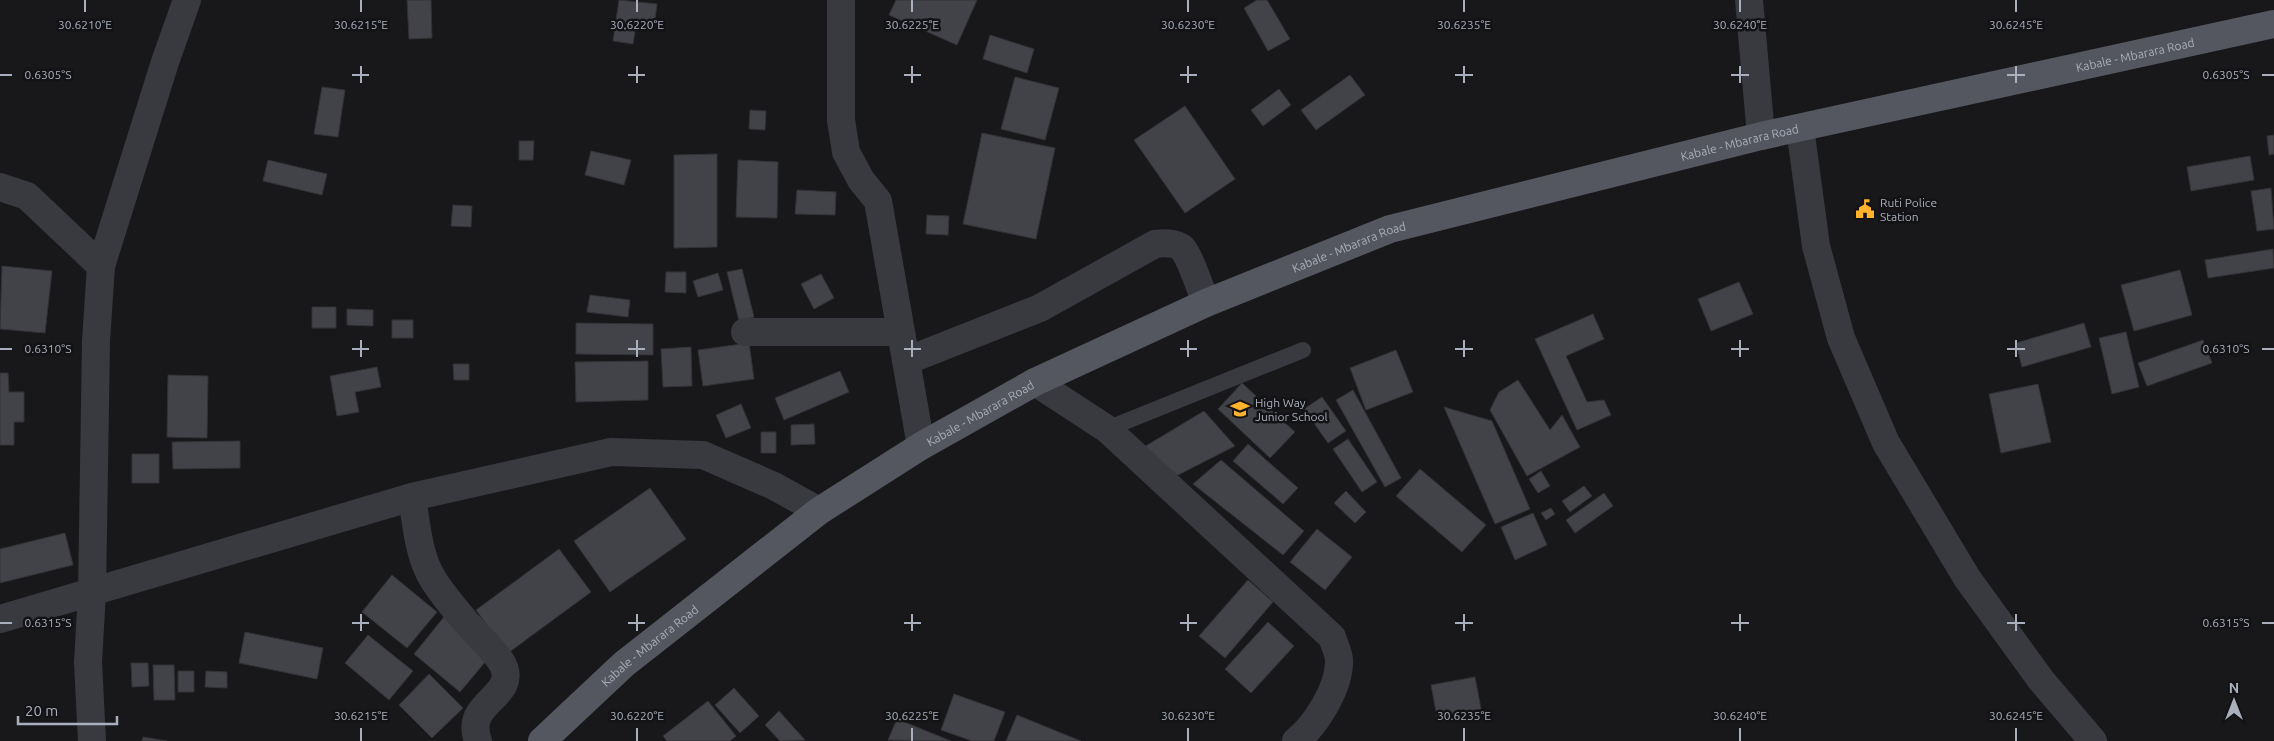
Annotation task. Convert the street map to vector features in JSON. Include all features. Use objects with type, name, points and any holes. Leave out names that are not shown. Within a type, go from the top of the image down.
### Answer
[{"type":"main road","name":"Kabale - Mbarara Road","points":[[542,741],[624,664],[819,511],[921,446],[1036,382],[1206,303],[1390,229],[1761,136],[2274,24]]},
{"type":"street","points":[[92,741],[88,662],[92,593],[96,341],[102,266],[166,62],[188,0]]},
{"type":"street","points":[[841,0],[841,120],[846,152],[861,180],[878,201],[921,446]]},
{"type":"street","points":[[1749,0],[1761,136]]},
{"type":"street","points":[[1800,128],[1816,246],[1841,338],[1886,443],[1967,578],[2041,680],[2093,741]]},
{"type":"street","points":[[0,188],[27,196],[102,266]]},
{"type":"street","points":[[906,361],[1040,308],[1155,244],[1169,243],[1182,248],[1206,303]]},
{"type":"street","points":[[745,332],[901,332]]},
{"type":"street","points":[[1036,382],[1107,429],[1332,637],[1340,659],[1336,684],[1309,731],[1296,741]]},
{"type":"street","points":[[0,619],[412,497],[611,452],[703,455],[774,486],[819,511]]},
{"type":"street","points":[[412,497],[418,534],[429,572],[461,616],[502,664],[505,678],[501,690],[480,709],[474,724],[478,741]]},
{"type":"lane","points":[[1107,429],[1303,350]]},
{"type":"building","points":[[407,0],[431,0],[432,38],[409,39]]},
{"type":"building","points":[[619,0],[657,4],[654,27],[636,25],[633,44],[613,41]]},
{"type":"building","points":[[896,0],[977,0],[957,45],[889,15]]},
{"type":"building","points":[[1257,0],[1267,0],[1290,39],[1268,51],[1244,8]]},
{"type":"building","points":[[990,35],[1034,49],[1027,73],[983,59]]},
{"type":"building","points":[[1350,75],[1365,95],[1316,130],[1301,110]]},
{"type":"building","points":[[1015,77],[1059,88],[1045,140],[1001,129]]},
{"type":"building","points":[[322,87],[345,90],[338,137],[314,134]]},
{"type":"building","points":[[1279,89],[1291,105],[1263,126],[1251,110]]},
{"type":"building","points":[[1185,106],[1235,179],[1185,213],[1134,140]]},
{"type":"building","points":[[750,110],[766,111],[765,130],[749,129]]},
{"type":"building","points":[[982,133],[1055,148],[1036,239],[963,224]]},
{"type":"building","points":[[2274,135],[2274,154],[2269,155],[2267,136]]},
{"type":"building","points":[[519,141],[534,141],[533,160],[519,160]]},
{"type":"building","points":[[591,151],[631,160],[624,185],[585,175]]},
{"type":"building","points":[[717,154],[717,247],[674,248],[674,155]]},
{"type":"building","points":[[2250,156],[2254,180],[2191,191],[2187,167]]},
{"type":"building","points":[[268,160],[327,174],[322,195],[263,181]]},
{"type":"building","points":[[738,160],[778,162],[777,218],[736,217]]},
{"type":"building","points":[[2271,188],[2274,229],[2257,231],[2251,191]]},
{"type":"building","points":[[797,190],[836,192],[835,215],[795,214]]},
{"type":"building","points":[[453,205],[472,206],[471,227],[451,226]]},
{"type":"building","points":[[927,215],[949,216],[948,235],[926,234]]},
{"type":"building","points":[[2273,249],[2274,268],[2208,278],[2205,260]]},
{"type":"building","points":[[2,266],[52,271],[45,333],[0,329]]},
{"type":"building","points":[[742,269],[754,317],[739,321],[727,272]]},
{"type":"building","points":[[2180,270],[2192,315],[2134,331],[2121,285]]},
{"type":"building","points":[[666,272],[686,272],[686,293],[665,292]]},
{"type":"building","points":[[718,273],[723,290],[698,297],[693,281]]},
{"type":"building","points":[[821,274],[834,298],[814,309],[801,284]]},
{"type":"building","points":[[1739,282],[1753,314],[1711,331],[1698,299]]},
{"type":"building","points":[[590,295],[630,300],[628,317],[587,312]]},
{"type":"building","points":[[312,307],[336,307],[336,328],[312,328]]},
{"type":"building","points":[[347,309],[373,310],[373,326],[347,325]]},
{"type":"building","points":[[1593,314],[1604,339],[1566,356],[1587,402],[1604,400],[1611,415],[1577,430],[1535,339]]},
{"type":"building","points":[[392,320],[413,320],[413,338],[392,338]]},
{"type":"building","points":[[576,323],[653,324],[653,355],[576,354]]},
{"type":"building","points":[[2084,323],[2091,347],[2022,367],[2016,343]]},
{"type":"building","points":[[2126,332],[2139,387],[2112,394],[2099,338]]},
{"type":"building","points":[[2203,340],[2212,363],[2147,386],[2138,363]]},
{"type":"building","points":[[749,343],[754,379],[703,386],[698,350]]},
{"type":"building","points":[[691,347],[692,386],[663,387],[661,349]]},
{"type":"building","points":[[1396,350],[1413,392],[1366,410],[1350,368]]},
{"type":"building","points":[[648,361],[648,400],[576,402],[575,362]]},
{"type":"building","points":[[453,364],[469,364],[469,380],[454,380]]},
{"type":"building","points":[[377,367],[381,387],[355,392],[359,412],[337,416],[330,376]]},
{"type":"building","points":[[840,371],[849,392],[784,420],[775,398]]},
{"type":"building","points":[[0,373],[8,373],[9,392],[24,392],[24,422],[14,422],[14,445],[0,445]]},
{"type":"building","points":[[168,375],[208,376],[207,438],[167,437]]},
{"type":"building","points":[[1518,380],[1550,430],[1562,415],[1580,447],[1527,476],[1490,410],[1499,392]]},
{"type":"building","points":[[1242,383],[1295,432],[1270,458],[1218,409]]},
{"type":"building","points":[[2038,384],[2051,442],[2001,453],[1989,394]]},
{"type":"building","points":[[1353,390],[1401,478],[1385,487],[1336,400]]},
{"type":"building","points":[[1322,397],[1346,431],[1328,443],[1304,409]]},
{"type":"building","points":[[741,404],[751,428],[726,438],[716,415]]},
{"type":"building","points":[[1444,407],[1492,421],[1530,509],[1495,524]]},
{"type":"building","points":[[1204,411],[1235,446],[1176,476],[1144,447]]},
{"type":"building","points":[[814,424],[815,444],[791,445],[791,425]]},
{"type":"building","points":[[761,432],[776,432],[776,453],[761,453]]},
{"type":"building","points":[[1348,439],[1377,482],[1362,492],[1333,449]]},
{"type":"building","points":[[240,441],[240,468],[173,469],[172,442]]},
{"type":"building","points":[[1248,444],[1298,488],[1283,504],[1233,461]]},
{"type":"building","points":[[132,454],[159,454],[159,483],[132,483]]},
{"type":"building","points":[[1221,460],[1304,531],[1283,555],[1193,484]]},
{"type":"building","points":[[1420,469],[1486,525],[1462,552],[1396,496]]},
{"type":"building","points":[[1541,471],[1550,486],[1538,493],[1529,479]]},
{"type":"building","points":[[1584,486],[1592,496],[1570,512],[1562,501]]},
{"type":"building","points":[[650,488],[686,539],[610,592],[574,541]]},
{"type":"building","points":[[1346,491],[1366,512],[1355,523],[1334,503]]},
{"type":"building","points":[[1604,493],[1613,506],[1575,533],[1566,520]]},
{"type":"building","points":[[1551,508],[1555,514],[1546,520],[1541,513]]},
{"type":"building","points":[[1533,513],[1547,545],[1515,560],[1501,527]]},
{"type":"building","points":[[1317,529],[1352,557],[1325,590],[1290,562]]},
{"type":"building","points":[[65,533],[73,565],[0,583],[0,549]]},
{"type":"building","points":[[559,549],[591,592],[508,653],[476,610]]},
{"type":"building","points":[[392,575],[437,612],[407,648],[362,612]]},
{"type":"building","points":[[1248,580],[1273,602],[1225,658],[1199,636]]},
{"type":"building","points":[[444,617],[491,655],[460,692],[414,654]]},
{"type":"building","points":[[1268,622],[1294,646],[1251,693],[1225,669]]},
{"type":"building","points":[[245,632],[323,648],[317,679],[239,663]]},
{"type":"building","points":[[368,635],[413,671],[389,700],[345,663]]},
{"type":"building","points":[[131,663],[148,663],[149,686],[132,687]]},
{"type":"building","points":[[153,665],[174,665],[175,700],[154,700]]},
{"type":"building","points":[[178,671],[194,671],[194,692],[178,692]]},
{"type":"building","points":[[206,671],[227,672],[227,688],[205,687]]},
{"type":"building","points":[[429,674],[463,708],[432,738],[399,705]]},
{"type":"building","points":[[1475,677],[1482,714],[1438,722],[1431,685]]},
{"type":"building","points":[[734,688],[759,716],[740,733],[715,705]]},
{"type":"building","points":[[954,694],[1005,712],[994,741],[972,741],[941,730]]},
{"type":"building","points":[[708,701],[736,736],[730,741],[667,741],[663,736]]},
{"type":"building","points":[[779,711],[805,740],[780,741],[765,725]]},
{"type":"building","points":[[1017,715],[1081,741],[1006,741]]},
{"type":"building","points":[[897,719],[951,741],[888,740]]},
{"type":"building","points":[[143,737],[167,741],[142,741]]},
{"type":"place","name":"Ruti Police Station","points":[[1865,209]]},
{"type":"place","name":"High Way Junior School","points":[[1240,409]]}]
